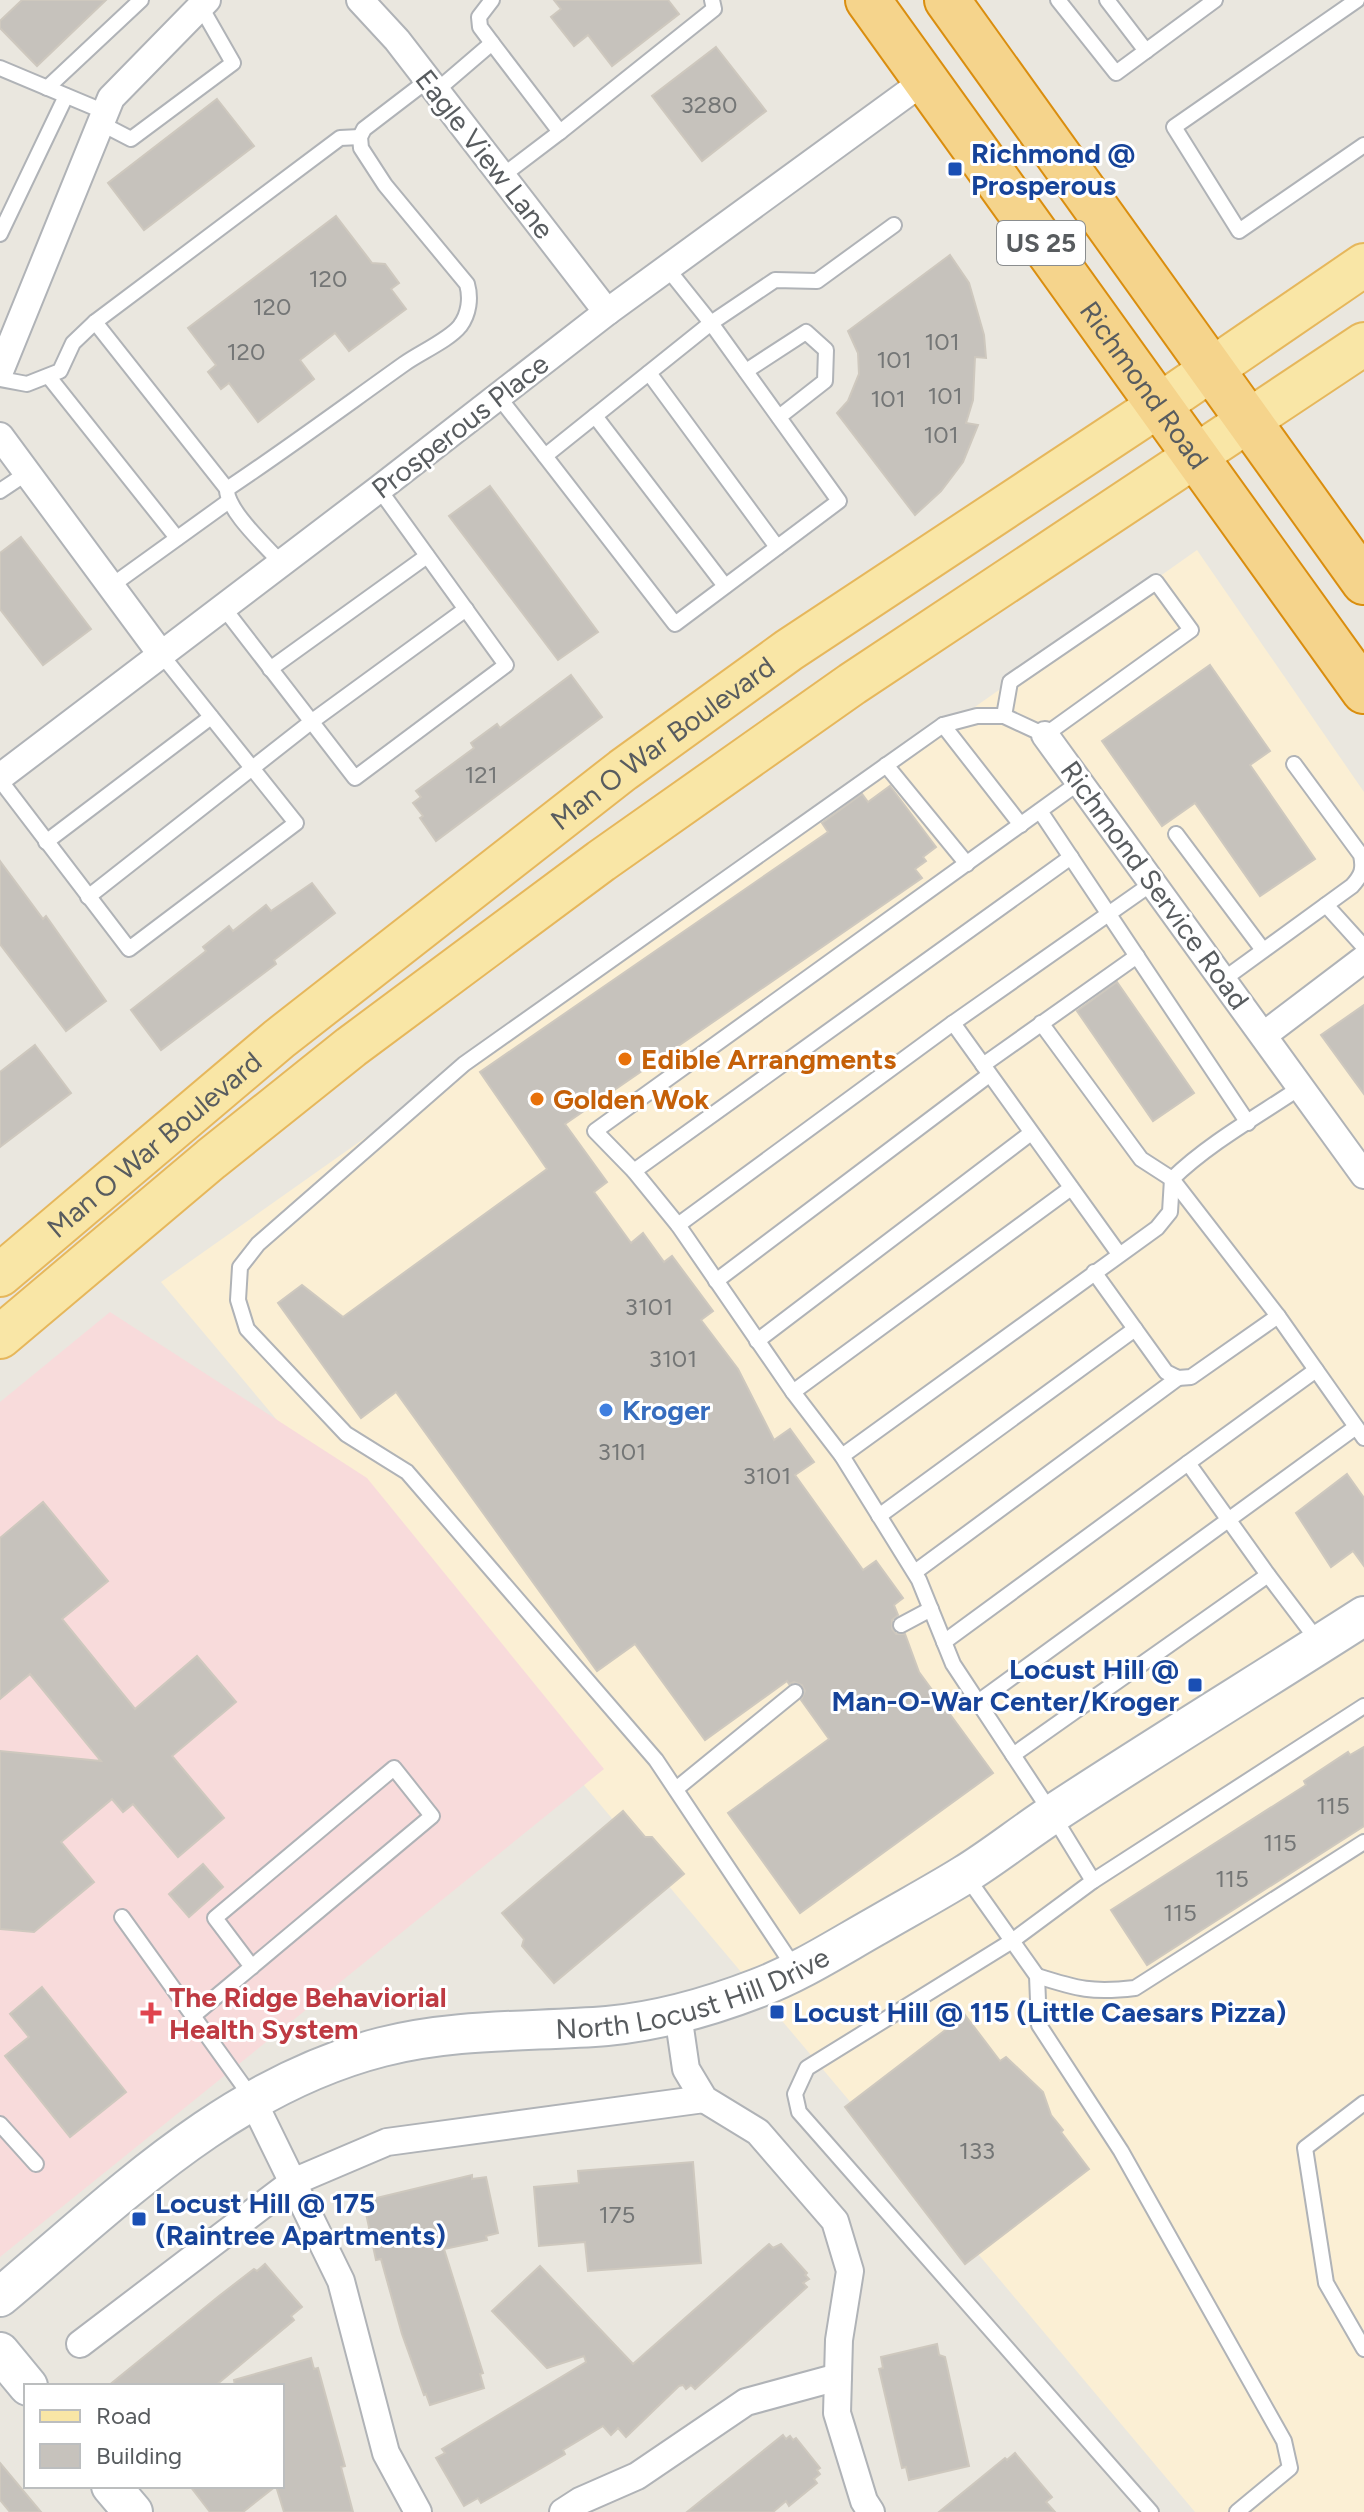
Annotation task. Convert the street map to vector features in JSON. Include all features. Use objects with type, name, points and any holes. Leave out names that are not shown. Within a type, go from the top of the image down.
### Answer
[{"type":"highway","name":"Richmond Road","points":[[868,0],[1364,691]]},
{"type":"highway","name":"US 25","points":[[947,0],[1364,582]]},
{"type":"main road","name":"Man O War Boulevard","points":[[0,1275],[279,1039],[623,770],[789,650],[1158,406],[1364,265]]},
{"type":"main road","name":"Man O War Boulevard","points":[[0,1337],[211,1159],[413,999],[755,750],[1364,344]]},
{"type":"street","name":"Eagle View Lane","points":[[360,0],[397,40],[607,312]]},
{"type":"street","points":[[0,371],[111,98],[204,4]]},
{"type":"street","name":"Prosperous Place","points":[[0,778],[607,312],[924,81]]},
{"type":"street","points":[[0,436],[161,654]]},
{"type":"street","name":"Richmond Service Road","points":[[1045,735],[1364,1175]]},
{"type":"street","name":"Richmond Service Road","points":[[1264,1035],[1364,959]]},
{"type":"street","name":"North Locust Hill Drive","points":[[0,2297],[166,2158],[208,2126],[252,2099],[295,2078],[381,2047],[503,2029],[607,2026],[678,2014],[707,2008],[797,1971],[965,1875],[1052,1814],[1364,1616]]},
{"type":"street","points":[[678,2014],[686,2069],[704,2099],[758,2132],[835,2221],[850,2271],[839,2340],[837,2413],[864,2501],[871,2512]]},
{"type":"street","points":[[252,2099],[341,2281],[386,2453],[418,2512]]},
{"type":"street","points":[[80,2344],[293,2182],[387,2142],[704,2099]]},
{"type":"street","points":[[0,2352],[26,2384]]},
{"type":"street","points":[[563,2512],[580,2501],[637,2476],[746,2402],[838,2377]]},
{"type":"street","points":[[113,2488],[133,2512]]},
{"type":"lane","points":[[47,88],[141,0]]},
{"type":"lane","points":[[492,0],[479,17],[480,27],[560,132]]},
{"type":"lane","points":[[502,176],[714,9],[712,0]]},
{"type":"lane","points":[[1107,0],[1146,51]]},
{"type":"lane","points":[[1063,2],[1116,73],[1215,0]]},
{"type":"lane","points":[[1357,0],[1174,127],[1239,231],[1364,145]]},
{"type":"lane","points":[[0,68],[66,96],[131,139],[233,63],[204,4]]},
{"type":"lane","points":[[111,586],[177,538],[228,495],[460,326],[469,301],[467,284],[385,185],[361,148],[360,137],[364,129],[492,43]]},
{"type":"lane","points":[[0,234],[66,96]]},
{"type":"lane","points":[[0,379],[27,384],[60,371],[73,343],[95,322],[340,138],[360,137]]},
{"type":"lane","points":[[545,456],[711,323],[775,280],[817,281],[894,225]]},
{"type":"lane","points":[[498,396],[675,624],[839,501],[711,323],[667,268]]},
{"type":"lane","points":[[95,322],[281,563]]},
{"type":"lane","points":[[746,371],[806,332],[826,350],[825,381],[779,417]]},
{"type":"lane","points":[[649,373],[777,547]]},
{"type":"lane","points":[[49,377],[177,538]]},
{"type":"lane","points":[[595,416],[725,586]]},
{"type":"lane","points":[[0,491],[27,473]]},
{"type":"lane","points":[[223,607],[355,778],[506,665],[379,489]]},
{"type":"lane","points":[[270,669],[427,556]]},
{"type":"lane","points":[[797,1971],[656,1760],[407,1472],[346,1434],[247,1329],[238,1300],[240,1267],[258,1244],[464,1064],[943,725],[977,716],[1004,716],[1045,735],[1191,630],[1156,582],[1010,682],[1004,716]]},
{"type":"lane","points":[[88,897],[311,722],[466,609]]},
{"type":"lane","points":[[0,778],[129,949],[296,823],[161,654]]},
{"type":"lane","points":[[46,842],[211,717]]},
{"type":"lane","points":[[943,725],[1021,825]]},
{"type":"lane","points":[[1224,979],[1360,877],[1363,867],[1361,855],[1294,764]]},
{"type":"lane","points":[[886,765],[967,864]]},
{"type":"lane","points":[[1081,781],[595,1131],[634,1171],[678,1225],[793,1392],[842,1456],[915,1572],[953,1664],[1093,1881]]},
{"type":"lane","points":[[1040,811],[1248,1123]]},
{"type":"lane","points":[[1176,834],[1263,950]]},
{"type":"lane","points":[[634,1171],[1071,857]]},
{"type":"lane","points":[[678,1225],[953,1023],[1154,882]]},
{"type":"lane","points":[[1326,905],[1364,947]]},
{"type":"lane","points":[[716,1281],[986,1070],[1041,1023],[1137,956]]},
{"type":"lane","points":[[953,1023],[1119,1254]]},
{"type":"lane","points":[[978,1702],[1230,1521],[1360,1433],[1278,1316],[1172,1179],[1141,1159],[1041,1023]]},
{"type":"lane","points":[[842,1456],[1157,1228],[1170,1212],[1172,1179],[1198,1157],[1301,1087]]},
{"type":"lane","points":[[757,1341],[1031,1133]]},
{"type":"lane","points":[[793,1392],[1071,1188]]},
{"type":"lane","points":[[1094,1272],[1166,1372],[1178,1378],[1191,1377],[1278,1316]]},
{"type":"lane","points":[[879,1516],[1135,1329]]},
{"type":"lane","points":[[944,1642],[1316,1370]]},
{"type":"lane","points":[[915,1572],[1178,1378]]},
{"type":"lane","points":[[1188,1463],[1320,1644]]},
{"type":"lane","points":[[1013,1755],[1268,1575]]},
{"type":"lane","points":[[901,1625],[931,1609]]},
{"type":"lane","points":[[676,1789],[795,1692]]},
{"type":"lane","points":[[1151,2512],[799,2112],[795,2094],[807,2068],[1012,1941],[1093,1881],[1364,1706]]},
{"type":"lane","points":[[193,2016],[252,1967],[432,1816],[394,1768],[215,1918],[252,1967]]},
{"type":"lane","points":[[1037,1976],[1098,1992],[1135,1988],[1364,1842]]},
{"type":"lane","points":[[965,1875],[1037,1976],[1039,2025],[1121,2151],[1284,2441],[1290,2468],[1237,2512]]},
{"type":"lane","points":[[122,1917],[252,2099]]},
{"type":"lane","points":[[1364,2103],[1305,2148],[1326,2283],[1364,2349]]},
{"type":"lane","points":[[0,2124],[36,2164]]},
{"type":"shaded area","points":[[1197,550],[1364,792],[1364,2512],[1195,2512],[161,1282]]},
{"type":"shaded area","name":"The Ridge Behaviorial Health System","points":[[110,1312],[367,1478],[604,1769],[0,2257],[0,1402]]},
{"type":"building","points":[[22,0],[106,0],[37,66],[0,28],[0,21]]},
{"type":"building","points":[[554,0],[668,0],[679,14],[612,66],[588,35],[574,46],[551,17],[561,9]]},
{"type":"building","points":[[716,47],[766,111],[702,161],[652,96]]},
{"type":"building","points":[[217,99],[254,146],[144,230],[108,183]]},
{"type":"building","points":[[336,216],[372,263],[385,264],[399,283],[391,289],[406,309],[349,351],[335,333],[300,360],[314,379],[258,422],[229,383],[221,389],[208,372],[216,365],[188,328]]},
{"type":"building","points":[[950,255],[969,283],[984,335],[986,358],[975,357],[973,400],[966,423],[978,425],[963,462],[941,491],[915,515],[837,413],[848,401],[859,374],[858,353],[848,331]]},
{"type":"building","points":[[490,486],[598,632],[558,660],[449,516]]},
{"type":"building","points":[[21,537],[91,629],[43,665],[0,609],[0,553]]},
{"type":"building","points":[[1210,665],[1270,751],[1250,765],[1315,859],[1260,896],[1195,803],[1162,826],[1102,741]]},
{"type":"building","points":[[571,675],[602,717],[436,841],[413,803],[421,797],[416,791],[474,748],[471,743],[497,724],[500,728]]},
{"type":"building","points":[[890,786],[936,847],[923,857],[926,861],[915,869],[922,878],[565,1124],[607,1182],[594,1192],[631,1243],[643,1233],[664,1262],[672,1256],[713,1311],[701,1320],[738,1369],[774,1440],[790,1429],[814,1462],[795,1475],[863,1570],[876,1561],[903,1598],[894,1605],[898,1615],[892,1620],[892,1629],[896,1634],[905,1634],[919,1672],[993,1773],[800,1913],[728,1813],[829,1739],[801,1700],[805,1691],[802,1685],[787,1681],[705,1740],[635,1644],[597,1671],[396,1392],[361,1418],[278,1303],[302,1285],[343,1317],[547,1169],[480,1072],[828,832],[822,823],[862,794],[868,802]]},
{"type":"building","points":[[0,861],[43,919],[46,916],[106,1001],[66,1031],[0,944]]},
{"type":"building","points":[[312,883],[335,913],[274,960],[276,964],[161,1050],[131,1010],[206,951],[203,947],[229,926],[233,931],[266,905],[271,911]]},
{"type":"building","points":[[1117,982],[1194,1093],[1153,1121],[1077,1011]]},
{"type":"building","points":[[1364,1005],[1364,1094],[1321,1035]]},
{"type":"building","points":[[35,1045],[71,1093],[0,1147],[0,1072]]},
{"type":"building","points":[[1347,1474],[1364,1498],[1364,1566],[1353,1551],[1331,1567],[1296,1513]]},
{"type":"building","points":[[43,1502],[108,1581],[62,1619],[135,1709],[197,1656],[236,1702],[172,1756],[224,1818],[178,1857],[133,1804],[123,1812],[112,1799],[61,1842],[94,1882],[34,1932],[0,1929],[0,1751],[101,1761],[30,1674],[0,1699],[0,1538]]},
{"type":"building","points":[[1364,1747],[1364,1826],[1147,1965],[1111,1910],[1306,1785],[1304,1781],[1348,1752],[1350,1755]]},
{"type":"building","points":[[623,1811],[645,1837],[652,1837],[684,1874],[554,1983],[522,1946],[524,1939],[502,1913]]},
{"type":"building","points":[[203,1864],[223,1887],[189,1917],[169,1894]]},
{"type":"building","points":[[42,1987],[126,2092],[70,2137],[5,2056],[29,2037],[10,2014]]},
{"type":"building","points":[[965,2015],[1000,2061],[1006,2057],[1043,2092],[1051,2115],[1063,2130],[1061,2132],[1089,2169],[965,2264],[845,2107]]},
{"type":"building","points":[[693,2162],[701,2263],[588,2271],[585,2242],[539,2246],[534,2187],[579,2183],[578,2171]]},
{"type":"building","points":[[472,2175],[472,2179],[486,2177],[498,2233],[486,2236],[487,2240],[444,2249],[483,2373],[480,2374],[484,2388],[430,2405],[402,2334],[381,2259],[376,2260],[364,2204],[368,2200]]},
{"type":"building","points":[[769,2244],[773,2248],[781,2244],[807,2273],[805,2275],[809,2279],[803,2283],[807,2287],[695,2389],[691,2385],[686,2389],[683,2385],[679,2386],[626,2437],[618,2428],[611,2435],[603,2426],[563,2450],[565,2454],[481,2503],[478,2498],[464,2506],[436,2458],[445,2453],[442,2449],[586,2362],[584,2356],[547,2368],[492,2311],[540,2266],[633,2364]]},
{"type":"building","points":[[265,2264],[302,2307],[291,2316],[294,2320],[217,2384],[110,2384],[254,2269],[257,2271]]},
{"type":"building","points":[[937,2344],[939,2355],[945,2357],[969,2466],[909,2480],[906,2467],[902,2468],[879,2369],[883,2368],[881,2357]]},
{"type":"building","points":[[311,2358],[314,2369],[318,2368],[345,2466],[341,2467],[353,2512],[284,2512],[277,2488],[284,2488],[284,2384],[235,2384],[234,2380]]},
{"type":"building","points":[[783,2435],[786,2439],[790,2436],[793,2440],[796,2438],[820,2468],[817,2470],[820,2474],[814,2479],[817,2483],[789,2506],[786,2501],[773,2512],[687,2512]]},
{"type":"building","points":[[1015,2453],[1052,2497],[1046,2502],[1055,2512],[939,2512],[1005,2458],[1007,2460]]},
{"type":"building","points":[[0,2463],[41,2512],[10,2512],[0,2500]]},
{"type":"building","points":[[192,2488],[273,2488],[243,2512],[210,2512]]},
{"type":"place","name":"Richmond @ Prosperous","points":[[955,169]]},
{"type":"place","name":"Edible Arrangments","points":[[625,1059]]},
{"type":"place","name":"Golden Wok","points":[[537,1099]]},
{"type":"place","name":"Kroger","points":[[606,1410]]},
{"type":"place","name":"Locust Hill @ Man-O-War Center/Kroger","points":[[1195,1685]]},
{"type":"place","name":"Locust Hill @ 115 (Little Caesars Pizza)","points":[[777,2012]]},
{"type":"place","name":"The Ridge Behaviorial Health System","points":[[151,2013]]},
{"type":"place","name":"Locust Hill @ 175 (Raintree Apartments)","points":[[139,2219]]}]
